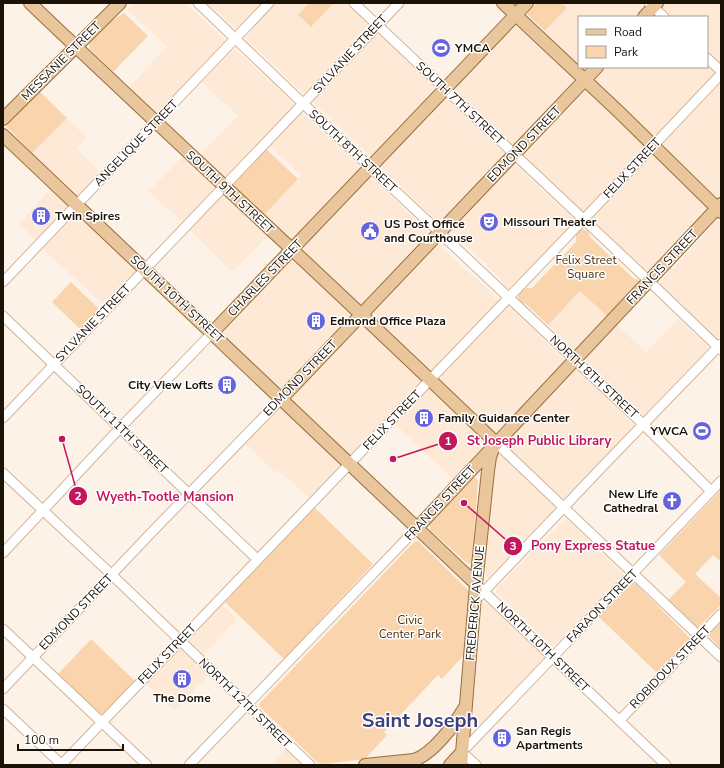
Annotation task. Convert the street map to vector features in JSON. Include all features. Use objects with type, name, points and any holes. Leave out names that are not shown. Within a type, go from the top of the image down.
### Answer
[{"type":"main road","name":"SOUTH 9TH STREET","points":[[30,3],[496,443]]},
{"type":"main road","name":"MESSANIE STREET","points":[[3,119],[120,3]]},
{"type":"main road","points":[[503,3],[720,208]]},
{"type":"main road","name":"CHARLES STREET","points":[[212,333],[293,250],[527,3]]},
{"type":"main road","points":[[645,16],[653,4]]},
{"type":"main road","name":"EDMOND STREET","points":[[282,398],[596,68]]},
{"type":"main road","name":"SOUTH 10TH STREET","points":[[3,135],[350,463]]},
{"type":"main road","name":"FRANCIS STREET","points":[[417,528],[575,359],[720,208]]},
{"type":"main road","name":"FREDERICK AVENUE","points":[[461,765],[474,602],[480,588],[488,471],[490,457],[496,443]]},
{"type":"main road","name":"NORTH 10TH STREET","points":[[350,463],[480,588]]},
{"type":"main road","points":[[365,765],[414,760],[422,757],[452,728],[466,704]]},
{"type":"main road","name":"FARAON STREET","points":[[450,765],[462,752]]},
{"type":"street","name":"SOUTH 8TH STREET","points":[[198,3],[509,298]]},
{"type":"street","name":"ANGELIQUE STREET","points":[[3,282],[269,3]]},
{"type":"street","name":"SOUTH 7TH STREET","points":[[354,3],[720,348]]},
{"type":"street","name":"SYLVANIE STREET","points":[[3,418],[398,3]]},
{"type":"street","points":[[653,4],[663,16]]},
{"type":"street","points":[[708,59],[721,72]]},
{"type":"street","name":"FELIX STREET","points":[[61,765],[584,220],[721,72]]},
{"type":"street","name":"NORTH 8TH STREET","points":[[509,298],[575,359],[711,491]]},
{"type":"street","name":"SOUTH 11TH STREET","points":[[3,316],[258,559]]},
{"type":"street","name":"CHARLES STREET","points":[[3,553],[120,428],[212,333]]},
{"type":"street","points":[[480,588],[564,507],[643,424],[720,348]]},
{"type":"street","name":"EDMOND STREET","points":[[3,689],[111,574],[282,398]]},
{"type":"street","points":[[496,443],[721,657]]},
{"type":"street","name":"NORTH 12TH STREET","points":[[3,473],[111,574],[310,765]]},
{"type":"street","name":"FARAON STREET","points":[[462,752],[721,481]]},
{"type":"street","name":"FRANCIS STREET","points":[[189,765],[417,528]]},
{"type":"street","name":"NORTH 10TH STREET","points":[[480,588],[666,765]]},
{"type":"street","name":"ROBIDOUX STREET","points":[[620,720],[721,614]]},
{"type":"street","points":[[3,629],[147,765]]},
{"type":"street","points":[[3,709],[61,765]]},
{"type":"street","points":[[462,752],[476,765]]},
{"type":"shaded area","points":[[134,3],[186,3],[224,40],[225,43],[159,113],[156,113],[129,87],[167,47],[127,9]]},
{"type":"shaded area","points":[[208,3],[263,3],[239,28],[236,29]]},
{"type":"shaded area","points":[[275,3],[309,3],[298,15],[311,27],[334,3],[347,3],[368,23],[367,30],[306,92],[303,93],[246,39],[247,33]]},
{"type":"shaded area","points":[[562,3],[639,3],[643,8],[638,16],[578,16],[578,66],[543,34],[567,8]]},
{"type":"shaded area","points":[[665,3],[721,3],[721,66],[708,54],[708,16],[670,16],[663,8]]},
{"type":"shaded area","points":[[514,24],[519,26],[572,77],[574,82],[516,144],[513,145],[454,87]]},
{"type":"shaded area","points":[[377,33],[435,86],[436,89],[372,157],[314,103],[314,98]]},
{"type":"shaded area","points":[[234,49],[294,105],[225,177],[200,154],[238,116],[202,82]]},
{"type":"shaded area","points":[[708,67],[712,69],[716,75],[654,139],[594,81],[595,77],[603,68]]},
{"type":"shaded area","points":[[721,82],[721,200],[719,200],[663,148],[662,143]]},
{"type":"shaded area","points":[[582,90],[586,90],[645,146],[645,149],[586,212],[583,213],[530,161],[527,161],[523,157],[525,150]]},
{"type":"shaded area","points":[[444,97],[447,98],[505,155],[504,158],[440,223],[382,168],[380,164]]},
{"type":"shaded area","points":[[302,113],[360,167],[361,170],[292,241],[264,215],[301,176],[269,145],[299,114]]},
{"type":"shaded area","points":[[67,118],[87,138],[76,149],[101,173],[80,195],[78,195],[32,153]]},
{"type":"shaded area","points":[[184,155],[214,184],[215,188],[183,223],[149,191]]},
{"type":"shaded area","points":[[653,155],[709,208],[648,274],[643,272],[643,268],[591,221],[593,216],[647,159]]},
{"type":"shaded area","points":[[515,164],[521,168],[523,172],[562,209],[573,216],[575,222],[571,228],[567,229],[526,272],[526,276],[511,289],[507,289],[502,284],[501,279],[451,231],[512,165]]},
{"type":"shaded area","points":[[368,177],[375,181],[428,232],[429,235],[364,305],[361,306],[301,249]]},
{"type":"shaded area","name":"Twin Spires","points":[[52,188],[69,206],[37,241],[19,224]]},
{"type":"shaded area","points":[[223,194],[225,194],[269,235],[233,272],[189,229]]},
{"type":"shaded area","points":[[76,213],[79,214],[136,269],[136,272],[104,305],[43,249]]},
{"type":"shaded area","points":[[717,221],[721,221],[721,335],[717,338],[660,285],[660,282]]},
{"type":"shaded area","points":[[439,245],[497,298],[498,304],[491,309],[474,327],[473,331],[433,370],[430,371],[371,314],[436,246]]},
{"type":"shaded area","points":[[292,258],[352,314],[351,317],[284,388],[281,388],[277,386],[223,335],[222,329]]},
{"type":"shaded area","points":[[580,291],[609,318],[577,350],[575,350],[548,325]]},
{"type":"shaded area","points":[[510,306],[518,312],[519,316],[564,359],[565,363],[498,433],[495,434],[441,383],[440,380],[442,375],[505,309]]},
{"type":"shaded area","points":[[678,319],[707,346],[707,350],[643,415],[586,361],[586,358],[617,325],[646,352]]},
{"type":"shaded area","points":[[360,323],[365,326],[423,383],[352,454],[349,455],[346,454],[341,449],[341,446],[291,399],[291,397]]},
{"type":"shaded area","points":[[575,370],[579,371],[634,425],[633,428],[563,499],[507,446],[506,443]]},
{"type":"shaded area","points":[[429,389],[432,390],[479,435],[482,441],[480,453],[454,480],[395,424],[395,421],[402,413]]},
{"type":"shaded area","points":[[282,407],[342,465],[309,498],[278,470],[275,473],[245,444],[279,408]]},
{"type":"shaded area","points":[[497,455],[502,457],[553,505],[554,508],[551,513],[489,577],[487,577],[483,573],[493,461]]},
{"type":"shaded area","points":[[565,519],[568,520],[623,574],[623,577],[553,647],[496,592],[496,589]]},
{"type":"shaded area","points":[[486,602],[543,656],[544,659],[477,727],[474,727],[472,724],[481,607],[483,603]]},
{"type":"shaded area","points":[[222,605],[237,619],[204,654],[190,641],[190,639]]},
{"type":"shaded area","points":[[179,649],[182,649],[209,675],[174,711],[145,683]]},
{"type":"shaded area","points":[[286,749],[302,765],[271,765]]},
{"type":"green space","points":[[309,3],[334,3],[311,27],[298,15]]},
{"type":"green space","points":[[537,3],[562,3],[567,8],[545,31],[527,14]]},
{"type":"green space","points":[[124,13],[148,36],[113,72],[90,49],[89,43],[109,23]]},
{"type":"green space","points":[[40,92],[67,118],[32,153],[7,127],[7,123]]},
{"type":"green space","points":[[266,149],[298,179],[264,215],[236,188],[233,183]]},
{"type":"green space","name":"Felix Street Square","points":[[581,229],[587,231],[590,237],[634,279],[638,279],[640,284],[609,318],[580,291],[548,325],[526,304],[519,302],[519,294],[526,288],[532,288],[576,242],[576,233]]},
{"type":"green space","points":[[71,282],[100,310],[81,330],[52,302]]},
{"type":"green space","points":[[474,478],[478,481],[472,561],[468,564],[430,530],[430,525]]},
{"type":"green space","points":[[721,490],[721,562],[713,555],[695,574],[721,598],[721,605],[699,627],[695,627],[668,600],[686,582],[659,555]]},
{"type":"green space","points":[[314,507],[373,564],[284,659],[225,602]]},
{"type":"green space","name":"Civic Center Park","points":[[415,541],[418,541],[468,591],[463,656],[442,679],[438,675],[384,732],[387,735],[365,759],[324,764],[318,763],[260,707],[259,704]]},
{"type":"green space","points":[[632,583],[635,583],[690,638],[690,641],[658,674],[599,617]]},
{"type":"green space","points":[[721,622],[721,649],[709,636]]},
{"type":"green space","points":[[91,639],[135,681],[104,713],[100,714],[58,674]]},
{"type":"place","name":"YMCA","points":[[441,48]]},
{"type":"place","name":"Twin Spires","points":[[41,216]]},
{"type":"place","name":"Missouri Theater","points":[[489,222]]},
{"type":"place","name":"US Post Office and Courthouse","points":[[370,231]]},
{"type":"place","name":"Edmond Office Plaza","points":[[316,321]]},
{"type":"place","name":"City View Lofts","points":[[227,385]]},
{"type":"place","name":"Family Guidance Center","points":[[424,418]]},
{"type":"place","name":"YWCA","points":[[702,431]]},
{"type":"place","name":"Wyeth-Tootle Mansion","points":[[62,439]]},
{"type":"place","name":"St Joseph Public Library","points":[[393,459]]},
{"type":"place","name":"New Life Cathedral","points":[[672,501]]},
{"type":"place","name":"Pony Express Statue","points":[[464,503]]},
{"type":"place","name":"The Dome","points":[[182,679]]},
{"type":"place","name":"San Regis Apartments","points":[[502,738]]},
{"type":"district","name":"Saint Joseph","points":[[420,720]]}]
